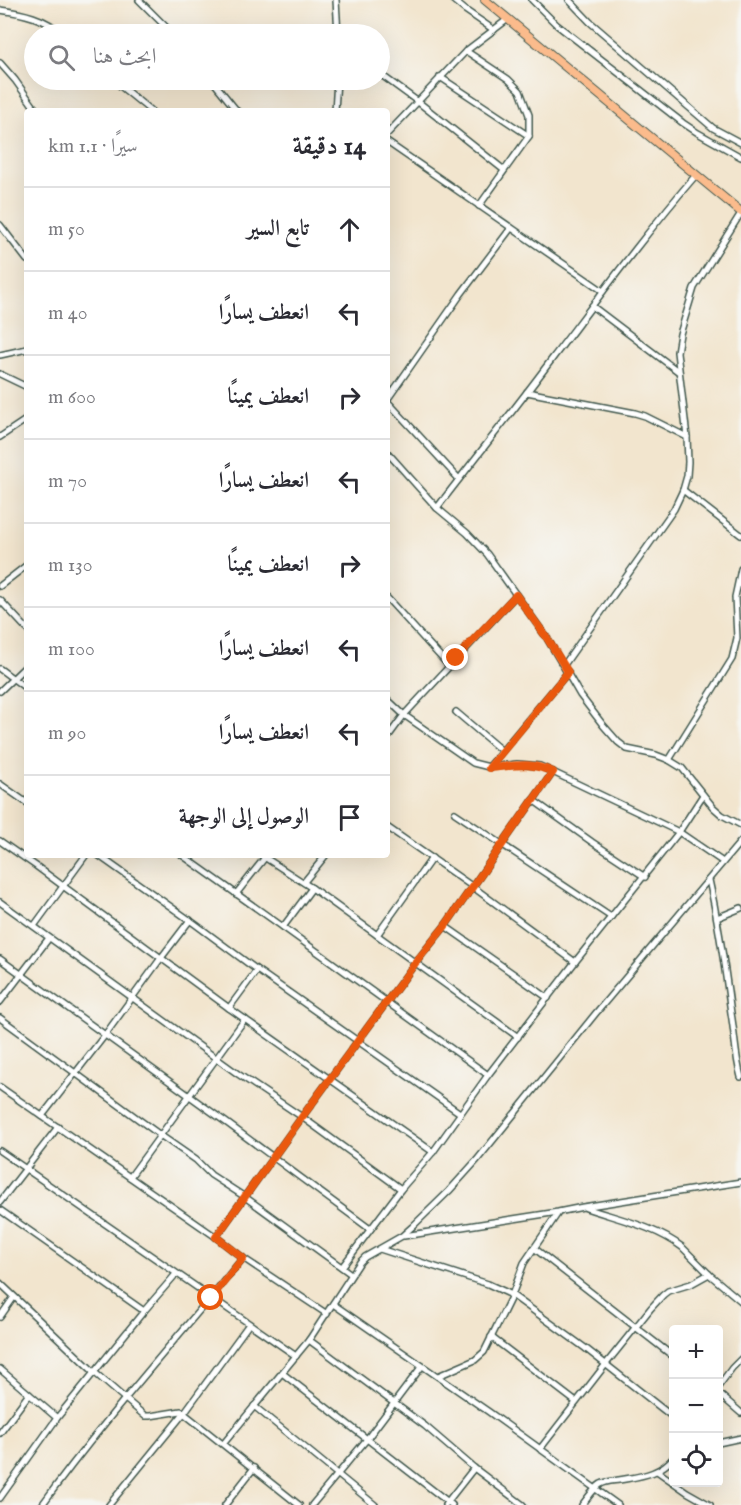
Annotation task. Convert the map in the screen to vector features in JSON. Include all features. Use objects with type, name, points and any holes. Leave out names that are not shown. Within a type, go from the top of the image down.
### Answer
[{"type":"main road","points":[[485,0],[741,212]]},
{"type":"street","points":[[139,0],[163,24]]},
{"type":"street","points":[[336,0],[337,24]]},
{"type":"street","points":[[453,0],[494,30]]},
{"type":"street","points":[[532,0],[557,25],[683,123],[741,157]]},
{"type":"street","points":[[569,0],[597,28],[713,128],[741,143]]},
{"type":"street","points":[[0,10],[28,14],[48,24]]},
{"type":"street","points":[[390,131],[466,51],[508,19]]},
{"type":"street","points":[[466,51],[508,79],[520,91],[529,116],[529,136],[479,206]]},
{"type":"street","points":[[0,63],[35,108]]},
{"type":"street","points":[[440,77],[529,136]]},
{"type":"street","points":[[390,81],[504,170]]},
{"type":"street","points":[[125,90],[147,108]]},
{"type":"street","points":[[220,90],[235,108]]},
{"type":"street","points":[[335,108],[336,90]]},
{"type":"street","points":[[707,138],[713,128]]},
{"type":"street","points":[[390,144],[603,291]]},
{"type":"street","points":[[437,508],[658,219],[696,175]]},
{"type":"street","points":[[564,665],[674,509],[683,490],[688,462],[677,352],[680,334],[694,288],[741,212]]},
{"type":"street","points":[[0,225],[24,256]]},
{"type":"street","points":[[390,397],[460,294],[511,228]]},
{"type":"street","points":[[592,306],[679,372]]},
{"type":"street","points":[[0,355],[24,350]]},
{"type":"street","points":[[0,374],[24,386]]},
{"type":"street","points":[[527,392],[635,413],[687,437]]},
{"type":"street","points":[[390,404],[459,479]]},
{"type":"street","points":[[0,437],[24,421]]},
{"type":"street","points":[[390,455],[437,508],[467,533],[487,554],[564,665],[580,695],[618,742],[627,749],[656,755],[682,768],[712,807],[741,825]]},
{"type":"street","points":[[683,490],[741,535]]},
{"type":"street","points":[[0,586],[24,567]]},
{"type":"street","points":[[669,760],[732,659],[737,638],[735,597],[741,569]]},
{"type":"street","points":[[390,734],[404,715],[516,595]]},
{"type":"street","points":[[0,600],[24,625]]},
{"type":"street","points":[[390,601],[449,666]]},
{"type":"street","points":[[0,691],[24,668]]},
{"type":"street","points":[[0,669],[24,687]]},
{"type":"street","points":[[489,768],[568,672]]},
{"type":"street","points":[[390,702],[404,715],[473,763],[489,768],[528,764],[540,766],[679,832],[723,862]]},
{"type":"street","points":[[456,712],[502,751]]},
{"type":"street","points":[[216,1237],[416,962],[445,926],[553,772]]},
{"type":"street","points":[[0,784],[24,801]]},
{"type":"street","points":[[342,1267],[575,962],[645,877],[703,795]]},
{"type":"street","points":[[533,800],[645,877]]},
{"type":"street","points":[[455,813],[611,917]]},
{"type":"street","points":[[390,829],[575,962]]},
{"type":"street","points":[[0,841],[24,858]]},
{"type":"street","points":[[224,1443],[309,1340],[360,1262],[402,1236],[449,1191],[723,862],[738,848],[741,841]]},
{"type":"street","points":[[24,858],[229,1008],[432,1152]]},
{"type":"street","points":[[34,926],[84,858]]},
{"type":"street","points":[[102,858],[460,1113]]},
{"type":"street","points":[[188,858],[488,1075]]},
{"type":"street","points":[[236,894],[263,858]]},
{"type":"street","points":[[268,858],[518,1037]]},
{"type":"street","points":[[304,882],[324,858]]},
{"type":"street","points":[[377,935],[432,858]]},
{"type":"street","points":[[709,880],[717,918],[735,1051],[741,1077]]},
{"type":"street","points":[[283,927],[312,888]]},
{"type":"street","points":[[0,902],[401,1189]]},
{"type":"street","points":[[717,918],[741,908]]},
{"type":"street","points":[[42,1116],[190,920]]},
{"type":"street","points":[[445,926],[548,998]]},
{"type":"street","points":[[0,1002],[49,938]]},
{"type":"street","points":[[0,959],[370,1229]]},
{"type":"street","points":[[229,1008],[257,970]]},
{"type":"street","points":[[0,1018],[196,1160],[208,1173],[351,1274]]},
{"type":"street","points":[[130,1177],[245,1019]]},
{"type":"street","points":[[0,1087],[243,1258],[327,1314]]},
{"type":"street","points":[[0,1202],[58,1127]]},
{"type":"street","points":[[0,1151],[296,1356]]},
{"type":"street","points":[[402,1236],[741,1182]]},
{"type":"street","points":[[583,1207],[646,1228],[682,1246],[709,1274],[741,1301]]},
{"type":"street","points":[[0,1210],[144,1311]]},
{"type":"street","points":[[438,1376],[479,1357],[512,1295],[521,1268],[558,1212]]},
{"type":"street","points":[[534,1248],[669,1353]]},
{"type":"street","points":[[380,1249],[488,1284],[512,1295],[606,1364],[669,1414]]},
{"type":"street","points":[[42,1505],[125,1399],[243,1258]]},
{"type":"street","points":[[0,1498],[57,1418],[176,1274]]},
{"type":"street","points":[[540,1449],[651,1308],[668,1291],[691,1284],[709,1274]]},
{"type":"street","points":[[0,1283],[94,1372],[147,1416],[178,1411],[184,1413],[299,1505]]},
{"type":"street","points":[[0,1317],[14,1297]]},
{"type":"street","points":[[333,1304],[618,1505]]},
{"type":"street","points":[[109,1505],[184,1413],[249,1324]]},
{"type":"street","points":[[491,1337],[576,1402]]},
{"type":"street","points":[[309,1340],[425,1426],[474,1468],[523,1505]]},
{"type":"street","points":[[723,1380],[741,1359]]},
{"type":"street","points":[[312,1505],[395,1404],[423,1366]]},
{"type":"street","points":[[0,1369],[57,1418]]},
{"type":"street","points":[[282,1373],[448,1504],[474,1468]]},
{"type":"street","points":[[0,1433],[29,1394]]},
{"type":"street","points":[[723,1397],[741,1413]]},
{"type":"street","points":[[254,1406],[375,1505]]},
{"type":"street","points":[[723,1442],[741,1438]]},
{"type":"street","points":[[582,1505],[595,1489],[604,1483],[639,1477],[657,1471],[669,1462]]},
{"type":"street","points":[[225,1505],[254,1468]]},
{"type":"street","points":[[657,1471],[710,1505]]},
{"type":"route","points":[[211,1298],[243,1258],[216,1237],[416,962],[445,926],[553,772],[528,764],[489,768],[568,672],[516,595],[456,658]]}]
